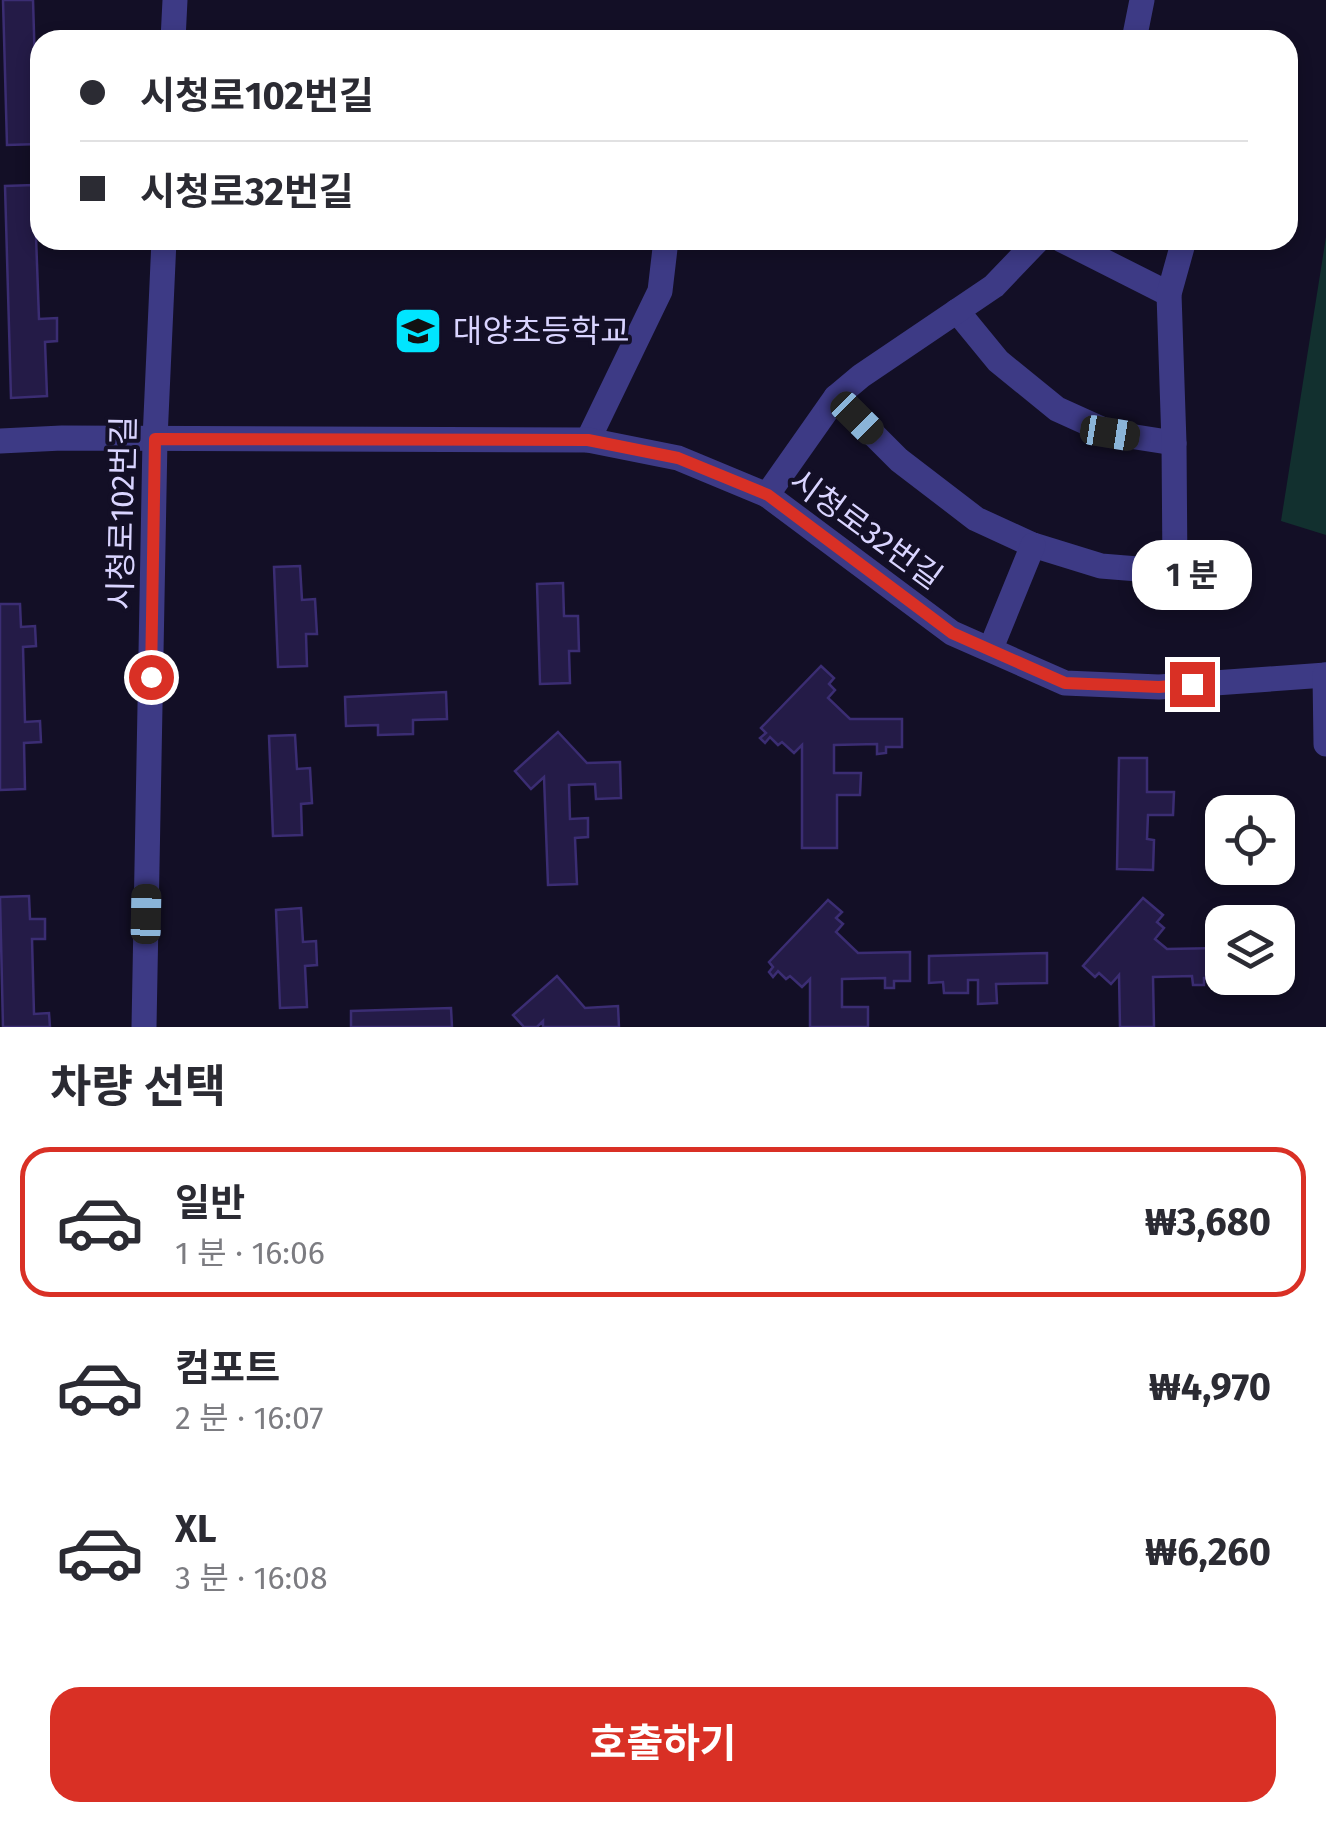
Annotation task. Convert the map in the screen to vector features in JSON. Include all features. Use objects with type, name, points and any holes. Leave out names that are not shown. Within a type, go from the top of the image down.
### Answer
[{"type":"street","points":[[174,30],[175,0]]},
{"type":"street","points":[[1136,30],[1142,0]]},
{"type":"street","name":"시청로102번길","points":[[144,1027],[155,439],[164,250]]},
{"type":"street","points":[[588,440],[660,291],[665,250]]},
{"type":"street","points":[[768,495],[836,397],[994,286],[1028,250]]},
{"type":"street","points":[[1082,250],[1168,294]]},
{"type":"street","points":[[836,397],[899,460],[976,518],[1033,545],[1102,566],[1175,572],[1168,294],[1181,250]]},
{"type":"street","points":[[957,311],[998,361],[1058,409],[1110,433],[1174,443]]},
{"type":"street","name":"시청로32번길","points":[[0,441],[588,440],[678,458],[768,495],[952,633],[1065,683],[1159,687],[1326,675]]},
{"type":"street","points":[[991,648],[1033,545]]},
{"type":"street","points":[[1326,675],[1326,744]]},
{"type":"green space","points":[[1326,237],[1326,535],[1281,521]]},
{"type":"building","points":[[3,0],[33,0],[30,144],[7,145]]},
{"type":"building","points":[[30,185],[30,250],[37,250],[39,319],[57,318],[57,341],[45,342],[47,396],[11,398],[5,186]]},
{"type":"building","points":[[300,566],[302,600],[315,599],[317,634],[306,634],[307,666],[278,667],[274,567]]},
{"type":"building","points":[[563,583],[564,616],[578,616],[579,651],[569,651],[570,683],[540,684],[537,584]]},
{"type":"building","points":[[0,604],[20,604],[21,627],[35,626],[36,646],[23,647],[25,722],[40,721],[41,742],[24,743],[25,789],[0,790]]},
{"type":"building","points":[[821,666],[834,678],[829,684],[835,690],[828,698],[850,719],[902,719],[902,747],[886,747],[886,753],[877,754],[877,744],[834,745],[834,773],[861,773],[860,795],[837,795],[837,848],[802,848],[802,745],[794,753],[770,737],[765,743],[760,738],[766,733],[761,728]]},
{"type":"building","points":[[446,692],[447,719],[413,720],[413,734],[378,735],[378,725],[346,726],[345,697]]},
{"type":"building","points":[[558,732],[587,763],[620,762],[621,798],[596,799],[595,784],[569,785],[570,819],[588,818],[588,837],[575,838],[577,884],[548,885],[544,777],[531,789],[515,771]]},
{"type":"building","points":[[295,735],[297,769],[310,768],[312,803],[301,804],[302,835],[273,836],[269,736]]},
{"type":"building","points":[[1119,758],[1147,758],[1147,792],[1174,792],[1173,815],[1148,815],[1147,839],[1154,840],[1153,870],[1117,869]]},
{"type":"building","points":[[29,896],[30,919],[45,919],[45,939],[32,939],[34,1014],[49,1013],[50,1027],[3,1027],[0,897]]},
{"type":"building","points":[[1143,898],[1163,915],[1157,922],[1164,928],[1155,939],[1167,949],[1205,948],[1204,985],[1193,985],[1192,976],[1153,977],[1154,1027],[1120,1027],[1119,975],[1111,984],[1083,966]]},
{"type":"building","points":[[828,900],[842,912],[836,918],[843,924],[836,932],[858,953],[910,952],[910,981],[894,981],[894,988],[885,988],[885,978],[842,979],[842,1007],[868,1007],[868,1027],[810,1027],[810,979],[802,987],[790,976],[786,979],[778,971],[773,977],[769,972],[773,967],[769,962]]},
{"type":"building","points":[[301,908],[303,942],[316,941],[317,965],[305,966],[307,1007],[280,1008],[276,910]]},
{"type":"building","points":[[1047,953],[1047,983],[996,984],[997,1003],[978,1004],[978,980],[968,980],[968,993],[944,993],[943,982],[929,983],[929,956]]},
{"type":"building","points":[[557,976],[585,1008],[618,1006],[619,1027],[543,1027],[543,1021],[537,1027],[524,1027],[513,1015]]},
{"type":"building","points":[[451,1008],[452,1027],[351,1027],[351,1011]]},
{"type":"place","name":"대양초등학교","points":[[418,331]]},
{"type":"route","points":[[151,677],[155,439],[588,440],[678,458],[768,495],[952,633],[1065,683],[1159,687],[1192,684]]}]
